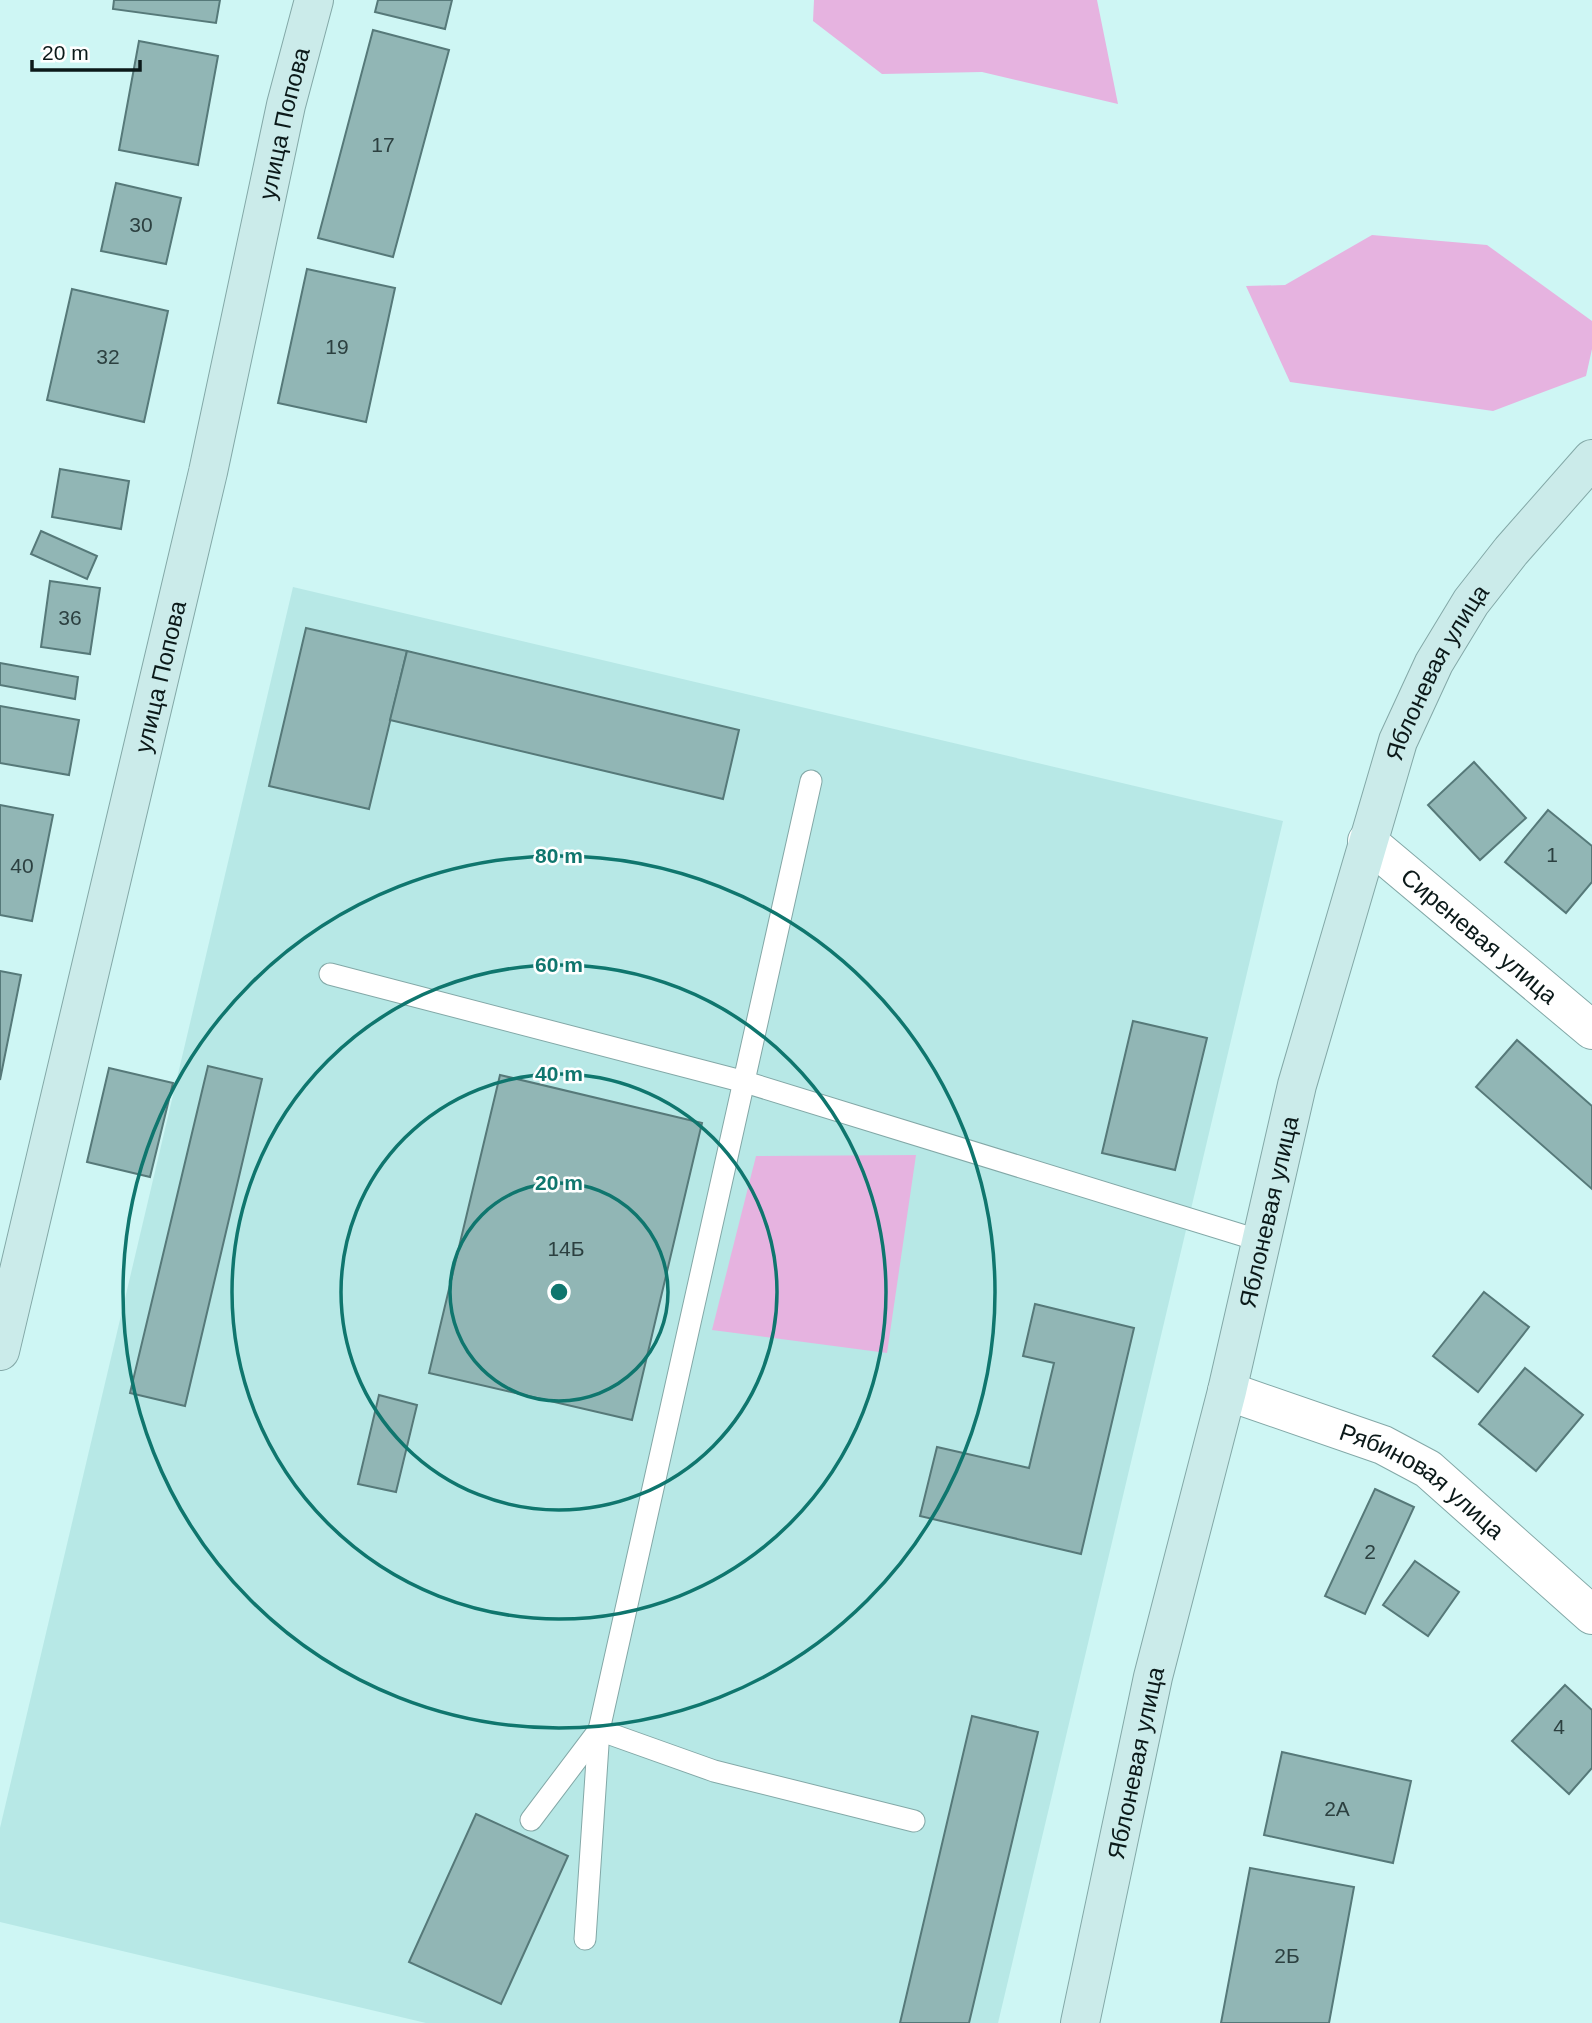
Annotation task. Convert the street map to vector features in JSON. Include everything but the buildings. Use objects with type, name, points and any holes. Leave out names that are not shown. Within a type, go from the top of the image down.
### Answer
[{"type":"street","name":"улица Попова","points":[[0,1351],[205,485],[286,105],[314,0]]},
{"type":"street","name":"Яблоневая улица","points":[[1080,2023],[1153,1677],[1227,1391],[1297,1085],[1398,741],[1434,663],[1471,602],[1511,551],[1592,459]]},
{"type":"street","name":"Сиреневая улица","points":[[1367,841],[1592,1030]]},
{"type":"street","name":"Рябиновая улица","points":[[1227,1391],[1383,1445],[1428,1468],[1592,1615]]},
{"type":"lane","points":[[585,1939],[599,1730],[811,781]]},
{"type":"lane","points":[[330,974],[745,1082],[1261,1241]]},
{"type":"lane","points":[[531,1820],[599,1730]]},
{"type":"lane","points":[[599,1730],[714,1771],[914,1821]]},
{"type":"shaded area","points":[[814,0],[1097,0],[1118,104],[982,72],[882,74],[813,21]]},
{"type":"shaded area","points":[[1372,235],[1487,245],[1592,321],[1592,349],[1586,376],[1493,411],[1290,382],[1246,286],[1285,285]]},
{"type":"shaded area","points":[[293,587],[1283,821],[998,2023],[426,2023],[0,1922],[0,1828]]},
{"type":"shaded area","points":[[916,1155],[887,1353],[712,1330],[756,1156]]}]
